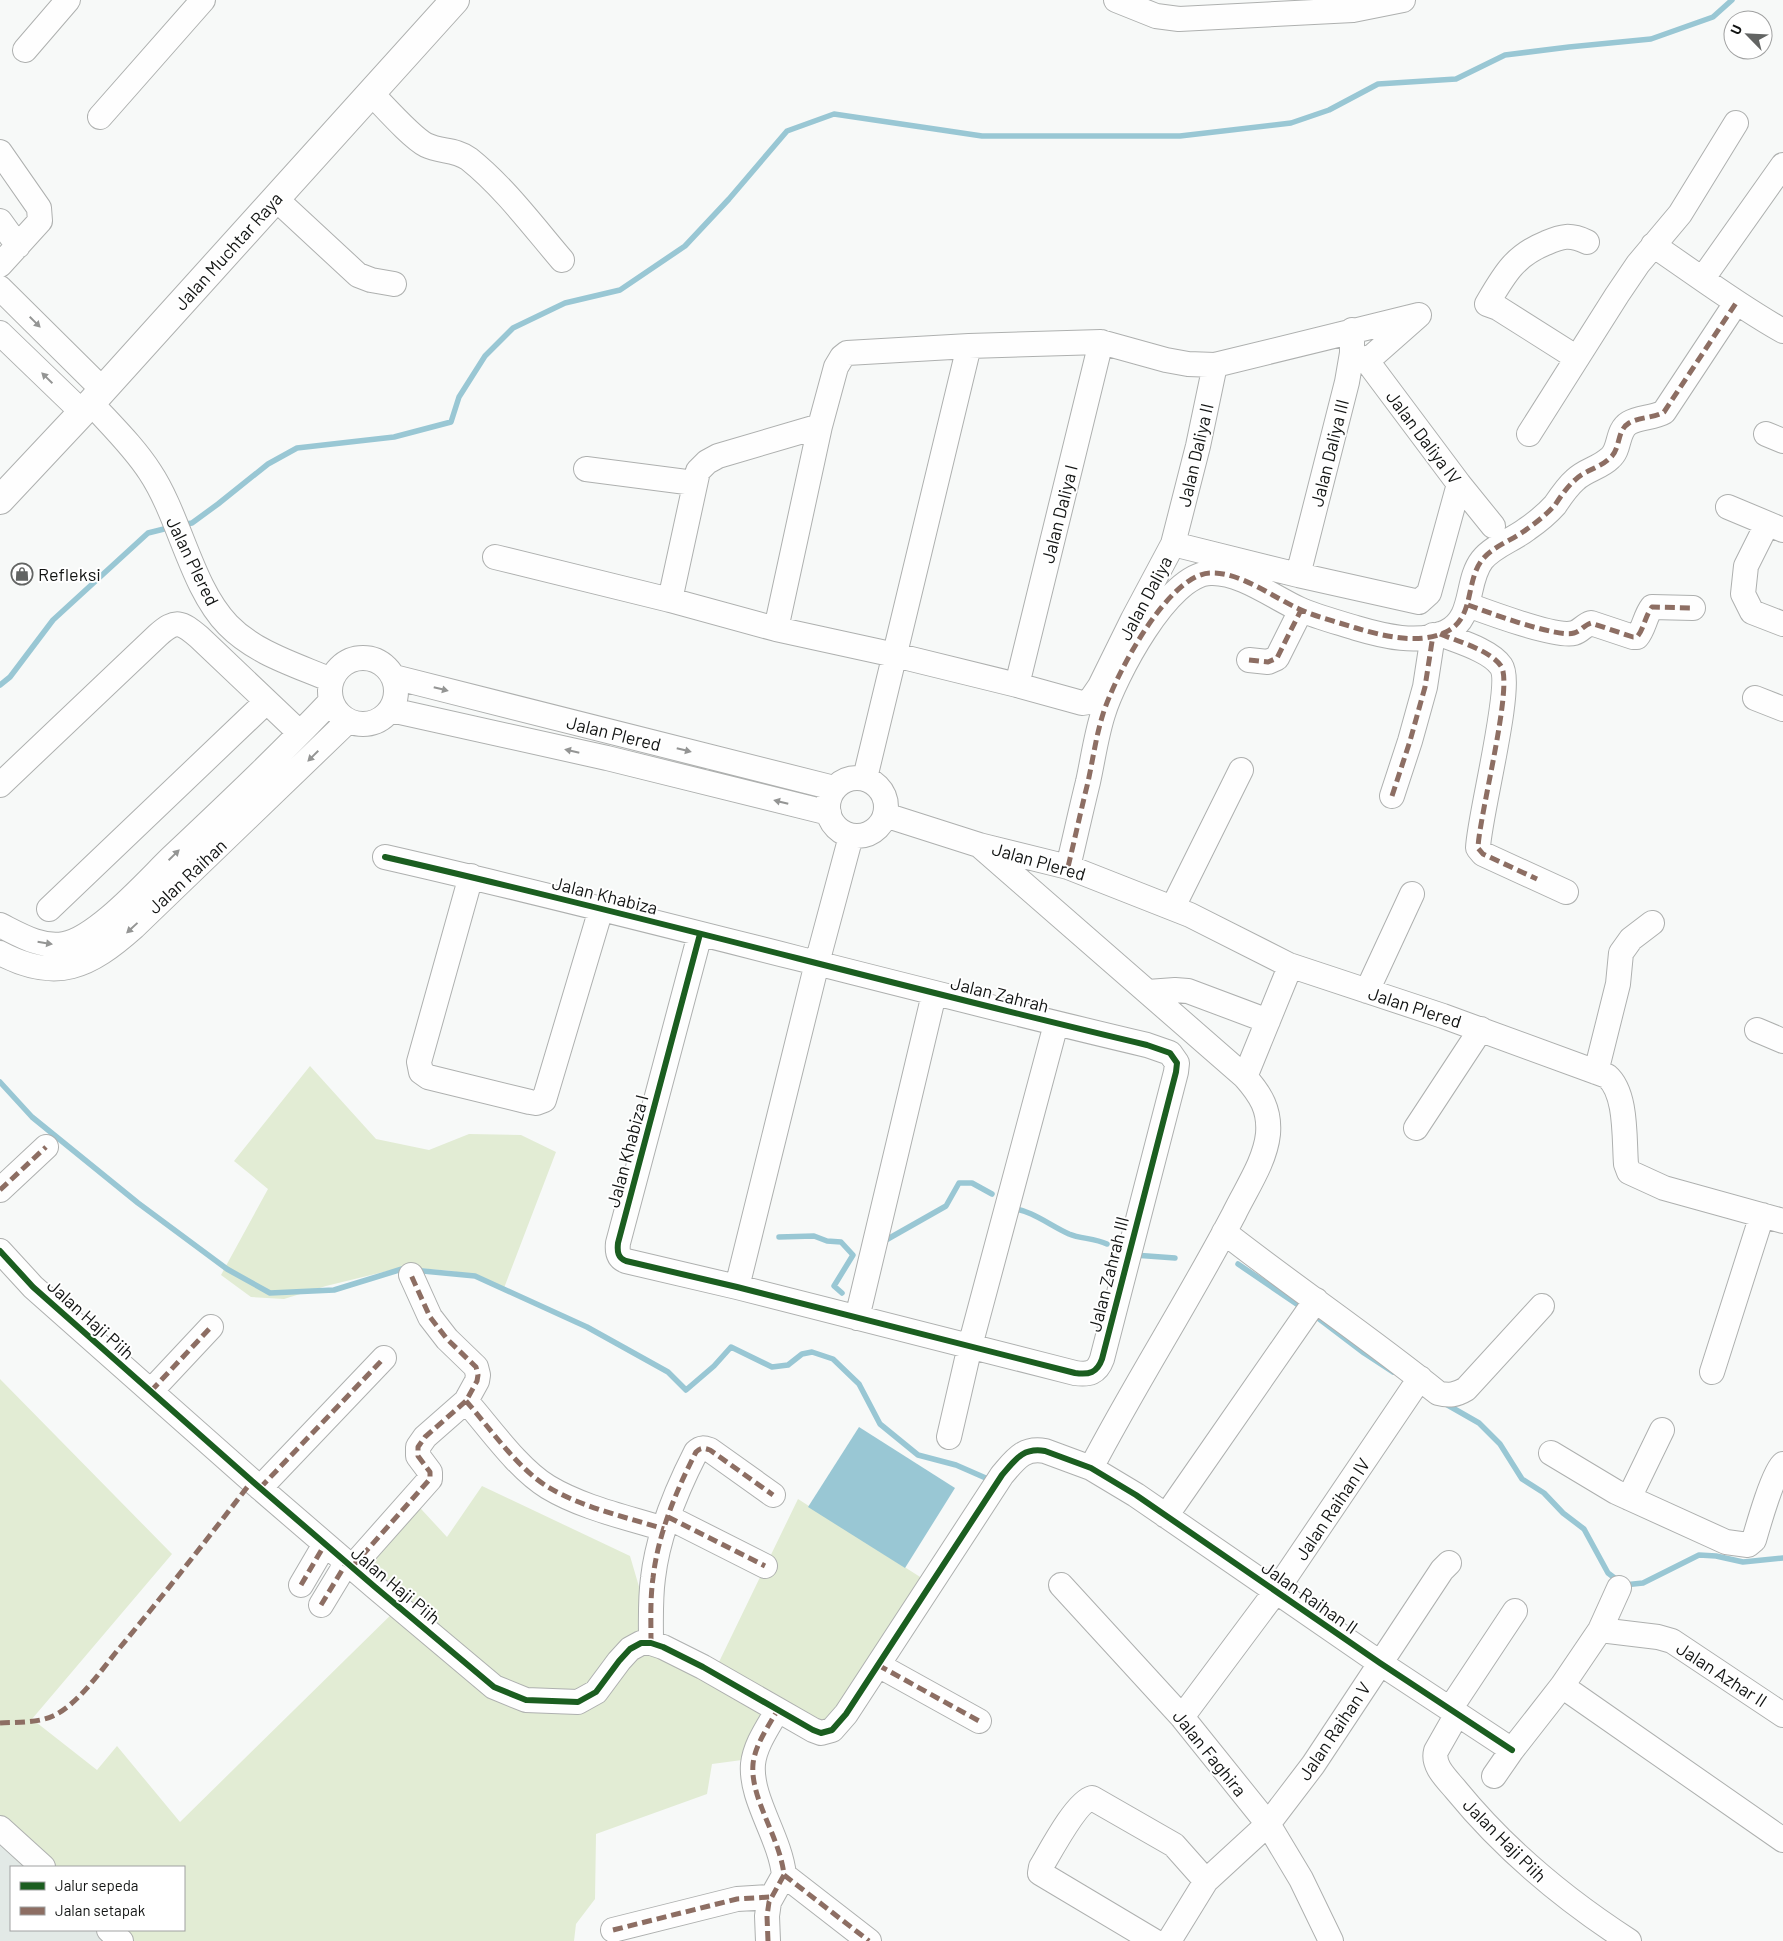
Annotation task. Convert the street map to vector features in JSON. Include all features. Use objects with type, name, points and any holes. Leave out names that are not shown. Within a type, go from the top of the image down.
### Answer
[{"type":"highway","name":"Jalan Muchtar Raya","points":[[0,500],[276,199],[455,0]]},
{"type":"street","points":[[25,50],[68,0]]},
{"type":"street","points":[[100,117],[203,0]]},
{"type":"street","points":[[1116,0],[1156,16],[1179,19],[1353,10],[1403,0]]},
{"type":"street","points":[[371,93],[421,142],[435,148],[453,151],[469,158],[520,210],[562,260]]},
{"type":"street","points":[[1529,434],[1617,295],[1653,246],[1680,214],[1736,124]]},
{"type":"street","points":[[0,152],[39,208],[40,221],[0,265]]},
{"type":"street","points":[[1703,278],[1783,165]]},
{"type":"street","points":[[276,199],[358,275],[371,280],[394,284]]},
{"type":"street","points":[[0,221],[18,246]]},
{"type":"street","points":[[1577,358],[1498,308],[1488,304],[1504,274],[1517,259],[1532,248],[1562,236],[1577,238],[1587,242]]},
{"type":"street","points":[[1653,246],[1703,278],[1736,303],[1783,331]]},
{"type":"street","points":[[0,288],[92,401]]},
{"type":"street","points":[[1068,867],[1103,713],[1128,660],[1158,611],[1185,582],[1208,572],[1224,574],[1237,578],[1301,610],[1385,636],[1410,639],[1436,635],[1453,628],[1468,605],[1477,569],[1485,556],[1542,518],[1573,481],[1586,471],[1600,465],[1613,456],[1624,427],[1631,422],[1664,412],[1736,303]]},
{"type":"street","points":[[0,333],[92,401]]},
{"type":"street","points":[[776,629],[820,426],[836,367],[847,353],[969,346],[1101,342],[1166,360],[1188,364],[1214,365],[1357,348]]},
{"type":"street","name":"Jalan Daliya I","points":[[1017,685],[1101,342]]},
{"type":"street","points":[[866,778],[969,346]]},
{"type":"street","name":"Jalan Daliya IV","points":[[1357,348],[1459,484],[1493,526]]},
{"type":"street","name":"Jalan Daliya III","points":[[1298,575],[1357,348]]},
{"type":"street","name":"Jalan Daliya II","points":[[1173,544],[1198,446],[1214,365]]},
{"type":"street","name":"Jalan Plered","points":[[92,401],[151,473],[208,597],[227,624],[247,641],[331,690]]},
{"type":"street","points":[[670,600],[698,472],[707,462],[718,456],[820,426]]},
{"type":"street","points":[[586,469],[694,484]]},
{"type":"street","name":"Jalan Daliya","points":[[495,557],[670,600],[776,629],[895,655],[1082,703],[1089,702],[1100,686],[1173,544],[1415,602],[1424,599],[1429,593],[1459,484]]},
{"type":"street","points":[[1728,507],[1775,527],[1746,566],[1742,594],[1752,612],[1783,624]]},
{"type":"street","points":[[1468,605],[1519,623],[1554,631],[1574,633],[1591,623],[1633,637],[1640,634],[1648,612],[1652,607],[1693,608]]},
{"type":"street","points":[[1249,660],[1268,662],[1277,658],[1301,610]]},
{"type":"street","points":[[0,785],[158,635],[167,627],[175,624],[180,624],[199,637],[300,733]]},
{"type":"street","points":[[1392,796],[1423,695],[1436,635]]},
{"type":"street","points":[[1436,635],[1494,658],[1502,668],[1503,695],[1478,848],[1483,854],[1566,892]]},
{"type":"street","points":[[362,657],[375,659],[386,666],[394,677],[397,688],[396,699],[391,710],[383,718],[372,724],[360,725],[348,721],[337,713],[331,690],[338,669],[349,661],[362,657]]},
{"type":"street","name":"Jalan Plered","points":[[394,677],[834,788]]},
{"type":"street","name":"Jalan Raihan","points":[[0,925],[37,942],[55,945],[74,941],[84,936],[98,926],[146,882],[300,733],[331,690]]},
{"type":"street","points":[[1755,698],[1783,709]]},
{"type":"street","points":[[49,909],[266,702]]},
{"type":"street","points":[[391,710],[607,758],[829,814]]},
{"type":"street","name":"Jalan Raihan","points":[[0,953],[28,966],[48,969],[76,965],[99,956],[112,947],[348,721]]},
{"type":"street","points":[[607,758],[612,732]]},
{"type":"street","points":[[1172,907],[1241,770]]},
{"type":"street","points":[[854,777],[866,778],[876,784],[883,792],[887,803],[886,815],[880,825],[872,833],[861,836],[851,836],[840,831],[833,823],[829,814],[828,800],[834,788],[843,781],[854,777]]},
{"type":"street","name":"Jalan Plered","points":[[886,815],[979,845],[1068,867],[1172,907],[1289,965],[1481,1029],[1607,1076],[1613,1081],[1620,1095],[1626,1164],[1629,1172],[1678,1192],[1773,1218]]},
{"type":"street","points":[[851,836],[817,963],[737,1287],[970,1346]]},
{"type":"street","points":[[979,845],[1246,1077],[1266,1106],[1268,1136],[1262,1158],[1224,1232],[1125,1404],[1091,1468]]},
{"type":"street","name":"Jalan Khabiza","points":[[385,857],[471,876],[817,963]]},
{"type":"street","points":[[471,876],[419,1062],[419,1068],[423,1074],[438,1079],[530,1102],[536,1103],[544,1100],[601,909]]},
{"type":"street","points":[[146,882],[162,899]]},
{"type":"street","points":[[1366,991],[1412,894]]},
{"type":"street","points":[[1596,1072],[1617,991],[1621,953],[1631,939],[1652,922]]},
{"type":"street","name":"Jalan Khabiza I","points":[[700,934],[618,1243],[618,1253],[626,1262],[737,1287]]},
{"type":"street","name":"Jalan Zahrah","points":[[817,963],[934,994],[1159,1048],[1174,1057]]},
{"type":"street","points":[[1246,1077],[1287,974]]},
{"type":"street","points":[[1148,992],[1188,991],[1268,1021]]},
{"type":"street","points":[[857,1318],[934,994]]},
{"type":"street","points":[[949,1437],[970,1346],[1056,1024]]},
{"type":"street","points":[[1416,1128],[1481,1029]]},
{"type":"street","points":[[1757,1030],[1783,1041]]},
{"type":"street","name":"Jalan Zahrah III","points":[[970,1346],[1083,1374],[1089,1374],[1099,1367],[1176,1072],[1177,1063],[1174,1057]]},
{"type":"street","points":[[0,1190],[46,1146]]},
{"type":"street","points":[[1712,1372],[1773,1218]]},
{"type":"street","points":[[1224,1232],[1314,1302],[1414,1386],[1438,1393],[1451,1395],[1466,1389],[1542,1306]]},
{"type":"street","name":"Jalan Haji Piih","points":[[0,1251],[33,1287],[151,1392],[325,1544],[494,1687],[526,1700],[564,1703],[578,1702],[587,1699],[596,1692],[630,1649],[641,1643],[651,1643]]},
{"type":"street","points":[[321,1605],[350,1565],[430,1479],[430,1472],[418,1456],[418,1447],[425,1437],[466,1400],[477,1381],[476,1367],[448,1339],[430,1317],[410,1276]]},
{"type":"street","points":[[1166,1516],[1314,1302]]},
{"type":"street","points":[[151,1392],[211,1327]]},
{"type":"street","points":[[260,1488],[384,1358]]},
{"type":"street","name":"Jalan Raihan IV","points":[[1182,1717],[1276,1591],[1414,1386]]},
{"type":"street","points":[[466,1400],[525,1469],[548,1487],[588,1504],[666,1523],[764,1566]]},
{"type":"street","points":[[1629,1498],[1662,1430]]},
{"type":"street","points":[[773,1494],[710,1450],[699,1448],[681,1481],[666,1523],[653,1577],[651,1643],[703,1667],[776,1711],[821,1733],[832,1730],[838,1725],[878,1665],[979,1721]]},
{"type":"street","name":"Jalan Raihan II","points":[[878,1665],[1002,1475],[1021,1455],[1029,1450],[1045,1451],[1091,1468],[1136,1495],[1380,1663],[1512,1750]]},
{"type":"street","points":[[1551,1453],[1616,1492],[1726,1542],[1748,1545],[1754,1540],[1775,1476],[1783,1464]]},
{"type":"street","points":[[301,1585],[325,1544]]},
{"type":"street","name":"Jalan Raihan V","points":[[1169,1941],[1206,1881],[1268,1824],[1307,1773],[1449,1562]]},
{"type":"street","name":"Jalan Faghira","points":[[1060,1585],[1182,1717],[1268,1824],[1301,1879],[1331,1941]]},
{"type":"street","points":[[1494,1776],[1562,1686],[1600,1630],[1619,1588]]},
{"type":"street","name":"Jalan Haji Piih","points":[[1515,1610],[1453,1711],[1434,1756],[1439,1769],[1472,1810],[1518,1857],[1559,1892],[1629,1941]]},
{"type":"street","name":"Jalan Azhar II","points":[[1600,1630],[1658,1637],[1672,1641],[1783,1714]]},
{"type":"street","points":[[1562,1686],[1783,1840]]},
{"type":"street","points":[[776,1711],[759,1744],[753,1762],[754,1781],[774,1833],[784,1875],[869,1941]]},
{"type":"street","points":[[1154,1941],[1040,1873],[1040,1867],[1070,1818],[1084,1803],[1092,1798],[1174,1845],[1206,1881]]},
{"type":"street","points":[[0,1828],[42,1866]]},
{"type":"street","points":[[768,1941],[767,1916],[770,1897],[784,1875]]},
{"type":"street","points":[[613,1930],[737,1899],[770,1897]]},
{"type":"street","points":[[110,1931],[121,1941]]},
{"type":"shaded area","points":[[0,1831],[38,1866],[10,1866],[10,1931],[108,1931],[119,1941],[0,1941]]},
{"type":"green space","points":[[310,1066],[376,1139],[429,1150],[469,1134],[521,1135],[556,1152],[504,1288],[453,1271],[404,1267],[326,1286],[284,1299],[251,1297],[221,1275],[268,1189],[234,1161]]},
{"type":"green space","points":[[0,1379],[172,1554],[32,1719],[97,1770],[117,1746],[180,1822],[404,1602],[358,1546],[410,1497],[447,1537],[482,1486],[630,1556],[655,1641],[718,1664],[798,1499],[928,1582],[827,1727],[773,1721],[757,1758],[712,1764],[707,1794],[596,1834],[595,1899],[576,1924],[574,1941],[119,1941],[108,1931],[185,1931],[185,1866],[38,1866],[0,1831]]},
{"type":"water","points":[[859,1427],[955,1488],[905,1568],[808,1507]]},
{"type":"waterway","points":[[181,525],[192,523],[268,464],[297,448],[394,437],[451,422],[459,397],[485,356],[513,328],[565,303],[620,290],[685,246],[729,199],[787,131],[834,114],[982,136],[1180,136],[1291,123],[1329,110],[1378,84],[1456,79],[1505,55],[1651,39],[1713,17],[1732,0]]},
{"type":"waterway","points":[[0,685],[10,677],[53,620],[148,533],[172,527]]},
{"type":"waterway","points":[[0,1082],[32,1117],[138,1203],[227,1269],[270,1293],[334,1290],[402,1269],[475,1276],[587,1327],[668,1372],[686,1390],[714,1366],[731,1347],[772,1367],[788,1365],[802,1354],[812,1352],[833,1359],[859,1384],[880,1424],[918,1455],[956,1465],[988,1479]]},
{"type":"waterway","points":[[884,1244],[886,1240],[946,1206],[959,1183],[972,1183],[992,1194]]},
{"type":"waterway","points":[[1011,1208],[1034,1215],[1069,1234],[1107,1244]]},
{"type":"waterway","points":[[779,1237],[814,1236],[827,1241],[841,1242],[853,1255],[834,1286],[842,1293]]},
{"type":"waterway","points":[[1134,1255],[1175,1258]]},
{"type":"waterway","points":[[1238,1264],[1304,1309]]},
{"type":"waterway","points":[[1314,1315],[1364,1353],[1393,1372]]},
{"type":"waterway","points":[[1444,1403],[1479,1423],[1500,1444],[1522,1479],[1544,1493],[1563,1513],[1584,1529],[1608,1573],[1624,1585],[1643,1583],[1699,1555],[1716,1556],[1743,1562],[1783,1558]]},
{"type":"marked path","points":[[1068,867],[1098,731],[1109,698],[1118,677],[1145,630],[1161,608],[1178,590],[1194,578],[1211,573],[1222,574],[1245,581],[1306,612],[1367,631],[1413,639],[1435,636],[1446,632],[1455,626],[1466,609],[1473,579],[1482,560],[1497,547],[1542,518],[1572,483],[1610,458],[1616,450],[1620,435],[1625,426],[1637,420],[1664,412],[1736,303]]},
{"type":"marked path","points":[[1468,605],[1522,624],[1553,632],[1574,633],[1591,623],[1633,637],[1637,637],[1639,634],[1652,607],[1693,608]]},
{"type":"marked path","points":[[1249,660],[1268,662],[1277,658],[1301,610]]},
{"type":"marked path","points":[[1440,634],[1489,655],[1501,666],[1504,678],[1500,723],[1478,848],[1483,854],[1537,879]]},
{"type":"marked path","points":[[1392,796],[1425,687],[1433,635]]},
{"type":"marked path","points":[[0,1190],[46,1147]]},
{"type":"marked path","points":[[352,1567],[430,1479],[430,1472],[418,1456],[418,1447],[425,1437],[466,1401],[477,1381],[476,1367],[447,1339],[430,1317],[411,1275]]},
{"type":"marked path","points":[[151,1391],[211,1327]]},
{"type":"marked path","points":[[260,1488],[384,1358]]},
{"type":"marked path","points":[[466,1401],[515,1459],[548,1487],[576,1501],[664,1529]]},
{"type":"marked path","points":[[651,1643],[652,1586],[659,1545],[675,1497],[696,1452],[703,1448],[710,1450],[773,1495]]},
{"type":"marked path","points":[[0,1723],[41,1720],[53,1716],[71,1704],[96,1678],[252,1481]]},
{"type":"marked path","points":[[668,1517],[765,1566]]},
{"type":"marked path","points":[[301,1585],[325,1544]]},
{"type":"marked path","points":[[321,1605],[347,1562]]},
{"type":"marked path","points":[[878,1665],[979,1721]]},
{"type":"marked path","points":[[768,1941],[767,1916],[769,1902],[784,1875],[777,1847],[756,1791],[753,1764],[759,1743],[777,1711]]},
{"type":"marked path","points":[[784,1875],[869,1941]]},
{"type":"marked path","points":[[613,1930],[737,1899],[770,1897]]},
{"type":"cycle path","points":[[385,857],[576,902],[1147,1045],[1170,1053],[1177,1063],[1176,1072],[1102,1359],[1095,1370],[1084,1374],[1075,1373],[737,1287],[626,1261],[621,1258],[618,1252],[618,1243],[700,934]]},
{"type":"cycle path","points":[[0,1251],[33,1287],[375,1587],[494,1687],[526,1700],[578,1702],[596,1692],[630,1649],[641,1643],[651,1643],[703,1667],[813,1730],[821,1733],[832,1730],[846,1714],[1002,1475],[1020,1456],[1037,1450],[1045,1451],[1091,1468],[1136,1495],[1380,1663],[1512,1750]]},
{"type":"place","name":"Refleksi","points":[[22,574]]}]
